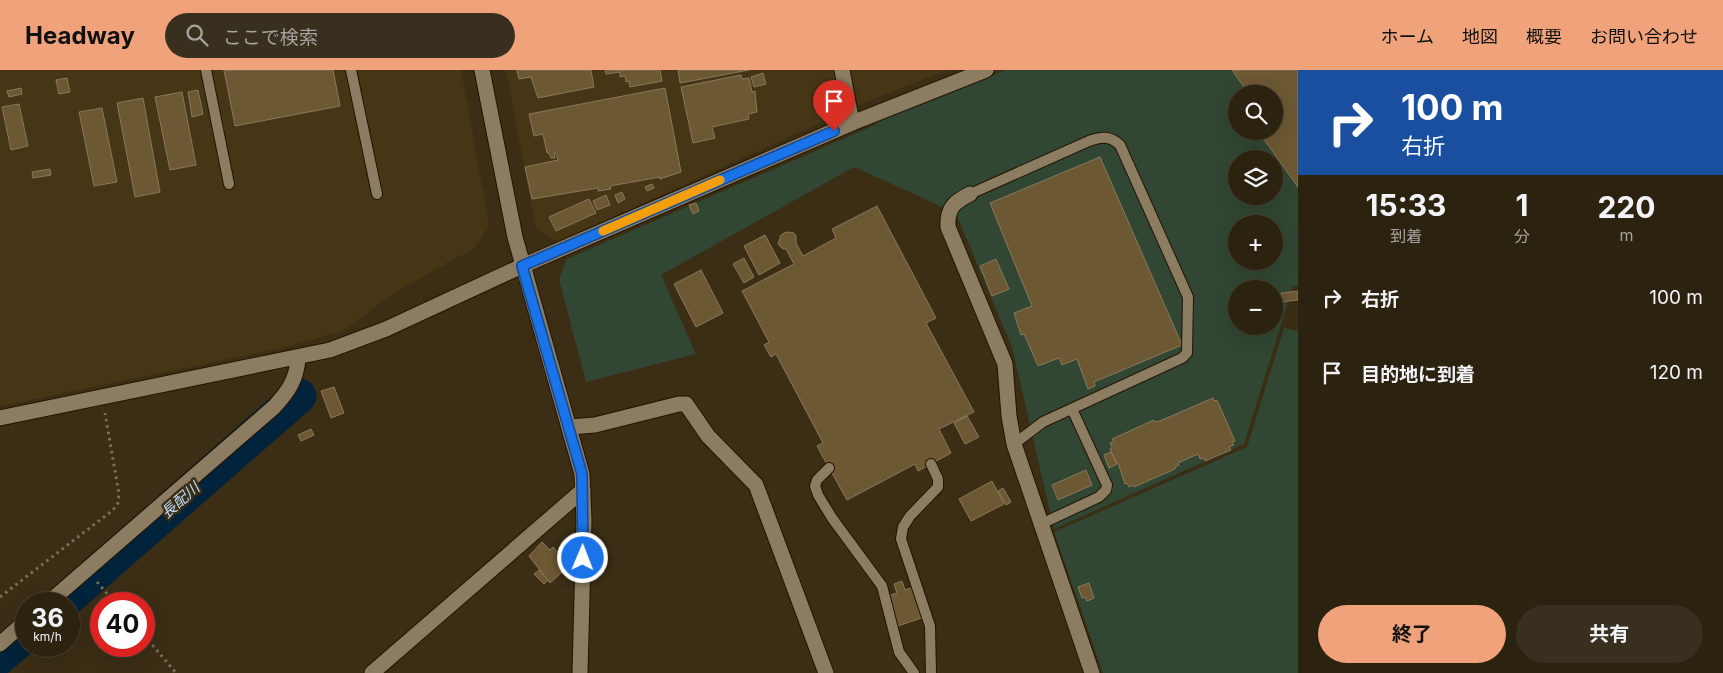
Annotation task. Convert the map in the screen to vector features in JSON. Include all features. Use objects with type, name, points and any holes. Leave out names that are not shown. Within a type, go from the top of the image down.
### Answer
[{"type":"street","points":[[482,70],[522,266],[580,463],[583,490],[580,673]]},
{"type":"street","points":[[842,70],[852,123]]},
{"type":"street","points":[[0,418],[330,350],[386,329],[522,266],[852,123],[986,70]]},
{"type":"street","points":[[970,194],[956,201],[950,208],[947,216],[948,227],[1005,364],[1009,416],[1014,444],[1092,673]]},
{"type":"street","points":[[61,592],[274,407],[288,392],[294,378],[298,358]]},
{"type":"street","points":[[570,427],[595,426],[679,404],[686,404],[691,408],[708,436],[756,485],[826,673]]},
{"type":"street","points":[[372,673],[583,490]]},
{"type":"street","points":[[0,644],[15,631]]},
{"type":"lane","points":[[206,70],[229,184]]},
{"type":"lane","points":[[351,70],[377,194]]},
{"type":"lane","points":[[970,194],[1100,137],[1112,139],[1120,145],[1188,297],[1187,353],[1182,358],[1043,422],[1014,444]]},
{"type":"lane","points":[[1041,524],[1099,497],[1106,490],[1107,485],[1072,409]]},
{"type":"lane","points":[[931,464],[938,479],[938,487],[910,516],[903,526],[901,539],[930,626],[931,673]]},
{"type":"lane","points":[[829,468],[817,480],[815,486],[818,495],[832,518],[882,586],[899,652],[914,673]]},
{"type":"path","points":[[0,596],[113,510],[118,503],[119,494],[102,398]]},
{"type":"path","points":[[99,584],[106,592]]},
{"type":"path","points":[[155,649],[176,673]]},
{"type":"shaded area","points":[[0,70],[461,70],[489,226],[475,248],[399,290],[343,331],[278,349],[0,406]]},
{"type":"shaded area","points":[[506,70],[947,70],[864,103],[558,242],[536,229]]},
{"type":"green space","points":[[1006,70],[1298,70],[1298,286],[1293,286],[1283,318],[1283,280],[1228,280],[1228,335],[1278,335],[1244,444],[1054,529],[1012,347],[957,216],[932,202],[854,167],[661,275],[696,354],[586,382],[559,279],[567,259],[875,125],[874,123]]},
{"type":"green space","points":[[1284,328],[1298,331],[1298,673],[1103,673],[1054,532],[1247,447]]},
{"type":"building","points":[[224,70],[333,70],[340,106],[235,126]]},
{"type":"building","points":[[517,70],[591,70],[594,87],[538,98],[531,77],[519,79]]},
{"type":"building","points":[[605,70],[660,70],[662,81],[630,87],[629,81],[626,82],[625,76],[620,77],[620,72],[606,74]]},
{"type":"building","points":[[678,70],[749,70],[680,83]]},
{"type":"building","points":[[1232,70],[1298,70],[1298,187],[1283,166],[1283,150],[1272,150],[1264,140],[1283,140],[1283,85],[1243,85]]},
{"type":"building","points":[[763,73],[766,84],[754,87],[751,77]]},
{"type":"building","points":[[741,75],[742,79],[749,78],[752,92],[755,91],[757,112],[748,114],[749,119],[712,127],[715,138],[693,143],[681,87]]},
{"type":"building","points":[[67,78],[70,92],[59,94],[56,80]]},
{"type":"building","points":[[21,88],[22,94],[9,97],[7,91]]},
{"type":"building","points":[[665,88],[681,172],[660,179],[660,177],[610,186],[611,189],[598,191],[598,188],[532,199],[525,167],[558,160],[556,153],[554,153],[555,158],[551,158],[549,153],[547,153],[543,134],[534,136],[529,114]]},
{"type":"building","points":[[198,90],[203,114],[192,117],[188,92]]},
{"type":"building","points":[[182,92],[196,165],[170,170],[155,97]]},
{"type":"building","points":[[143,98],[160,192],[135,197],[117,103]]},
{"type":"building","points":[[19,104],[28,146],[11,150],[2,107]]},
{"type":"building","points":[[102,108],[117,182],[94,186],[79,112]]},
{"type":"building","points":[[1100,157],[1182,345],[1094,382],[1095,386],[1088,389],[1077,359],[1062,365],[1059,358],[1038,366],[1024,334],[1021,335],[1014,313],[1032,306],[990,203]]},
{"type":"building","points":[[50,169],[51,175],[33,178],[32,172]]},
{"type":"building","points":[[652,184],[654,188],[647,191],[645,187]]},
{"type":"building","points":[[622,192],[625,199],[618,203],[615,195]]},
{"type":"building","points":[[606,195],[610,205],[597,210],[593,201]]},
{"type":"building","points":[[589,199],[596,213],[556,231],[549,217]]},
{"type":"building","points":[[696,203],[699,211],[693,214],[689,205]]},
{"type":"building","points":[[877,206],[936,318],[926,323],[974,412],[939,429],[951,453],[918,471],[915,464],[847,500],[817,446],[823,443],[776,354],[771,357],[764,345],[769,342],[742,291],[794,264],[786,249],[783,249],[778,244],[781,235],[786,232],[794,233],[796,243],[803,256],[836,238],[832,229]]},
{"type":"building","points":[[765,235],[780,263],[759,275],[744,246]]},
{"type":"building","points":[[744,258],[754,277],[744,283],[733,264]]},
{"type":"building","points":[[996,259],[1009,289],[992,296],[980,266]]},
{"type":"building","points":[[701,270],[723,313],[696,327],[674,284]]},
{"type":"building","points":[[1298,291],[1298,300],[1283,302],[1283,293]]},
{"type":"building","points":[[334,387],[344,413],[331,418],[321,391]]},
{"type":"building","points":[[1213,398],[1214,401],[1217,400],[1235,441],[1232,442],[1234,445],[1229,447],[1231,450],[1205,461],[1204,458],[1200,459],[1198,454],[1178,463],[1179,465],[1175,469],[1134,487],[1133,485],[1129,487],[1127,483],[1125,484],[1118,463],[1110,449],[1112,448],[1110,443],[1114,441],[1112,439],[1154,420],[1155,422],[1160,421]]},
{"type":"building","points":[[967,416],[979,437],[965,444],[954,423]]},
{"type":"building","points":[[311,429],[314,435],[301,441],[298,435]]},
{"type":"building","points":[[1111,452],[1117,464],[1109,468],[1104,455]]},
{"type":"building","points":[[1086,470],[1092,485],[1058,500],[1052,485]]},
{"type":"building","points":[[992,481],[1004,504],[971,521],[959,499]]},
{"type":"building","points":[[1003,488],[1011,502],[1006,505],[998,491]]},
{"type":"building","points":[[542,542],[550,550],[553,547],[570,565],[550,583],[529,556]]},
{"type":"building","points":[[539,570],[548,580],[544,584],[534,574]]},
{"type":"building","points":[[902,581],[905,590],[920,585],[930,615],[892,628],[882,598],[897,593],[894,584]]},
{"type":"building","points":[[1089,583],[1094,598],[1087,601],[1085,597],[1082,598],[1078,587]]},
{"type":"waterway","name":"長配川","points":[[75,592],[299,396]]},
{"type":"waterway","name":"長配川","points":[[0,657],[15,644]]},
{"type":"slow traffic","points":[[603,231],[720,180]]},
{"type":"route","points":[[583,558],[584,520],[580,463],[522,266],[834,131]]}]
